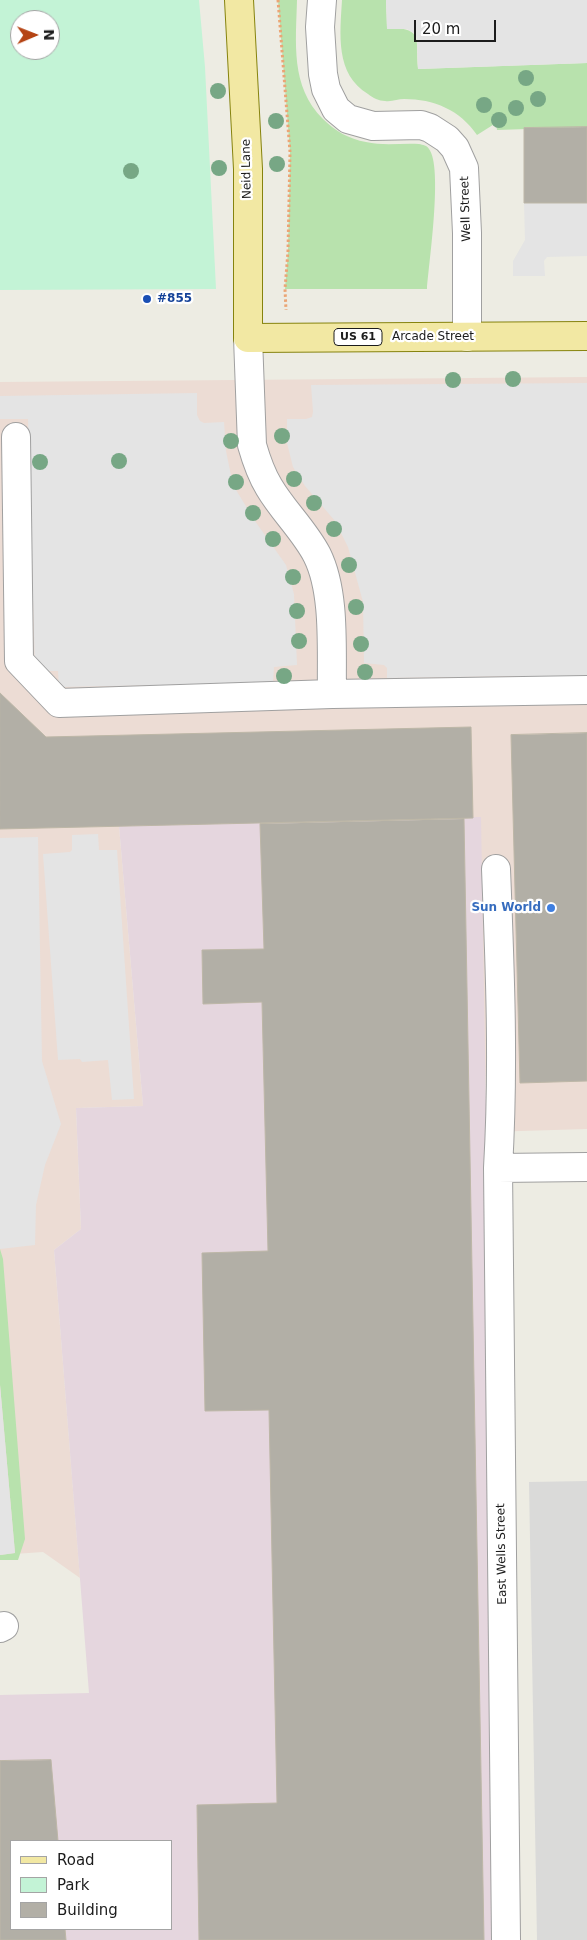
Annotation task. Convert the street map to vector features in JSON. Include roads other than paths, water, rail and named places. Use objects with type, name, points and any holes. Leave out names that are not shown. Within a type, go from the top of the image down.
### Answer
[{"type":"main road","name":"Neid Lane","points":[[239,0],[248,169],[248,338]]},
{"type":"main road","name":"Arcade Street","points":[[248,338],[587,336]]},
{"type":"street","name":"Well Street","points":[[322,0],[320,26],[323,74],[326,90],[336,108],[348,119],[373,126],[421,125],[430,128],[451,144],[464,168],[468,232],[467,337]]},
{"type":"street","points":[[248,338],[252,444],[256,458],[269,486],[312,545],[322,568],[329,598],[332,694]]},
{"type":"street","points":[[16,437],[19,661],[59,703],[332,694],[587,690]]},
{"type":"street","name":"East Wells Street","points":[[496,869],[501,992],[501,1119],[498,1168],[506,1940]]},
{"type":"street","points":[[498,1168],[587,1167]]},
{"type":"place","name":"#855","points":[[147,299]]},
{"type":"place","name":"Sun World","points":[[551,908]]}]
